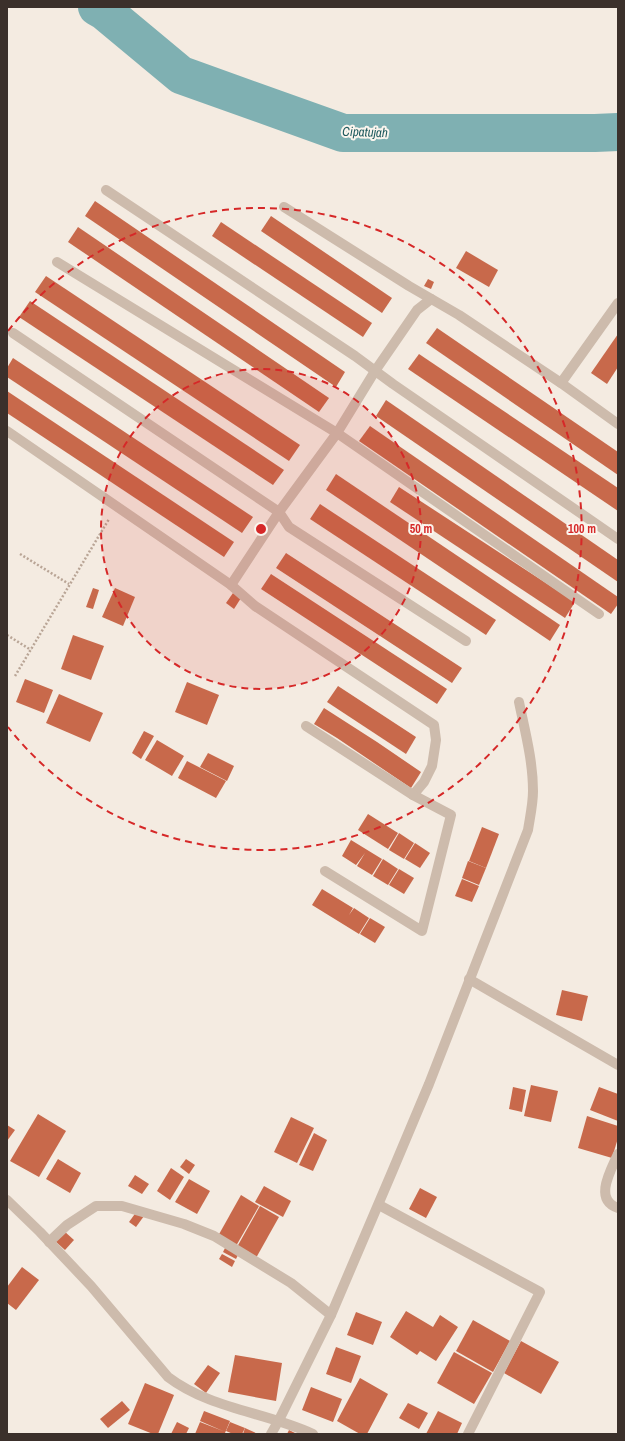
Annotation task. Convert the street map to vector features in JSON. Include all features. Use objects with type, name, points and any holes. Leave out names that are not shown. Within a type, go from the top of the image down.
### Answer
[{"type":"street","points":[[106,190],[348,351],[618,539]]},
{"type":"street","points":[[284,207],[458,315],[561,383],[618,424]]},
{"type":"street","points":[[57,262],[337,433],[600,614]]},
{"type":"street","points":[[231,585],[279,512],[337,433],[375,371],[417,310],[431,299]]},
{"type":"street","points":[[561,383],[618,303]]},
{"type":"street","points":[[13,333],[279,512],[289,527],[466,641]]},
{"type":"street","points":[[7,431],[231,585],[255,606],[434,725],[436,740],[432,766],[424,782],[413,795]]},
{"type":"street","points":[[270,1434],[279,1420],[331,1315],[379,1205],[429,1084],[528,830],[532,810],[532,774],[520,702]]},
{"type":"street","points":[[306,726],[413,795],[451,815],[422,931],[325,871]]},
{"type":"street","points":[[469,979],[618,1065]]},
{"type":"street","points":[[618,1154],[607,1177],[604,1190],[606,1198],[613,1207],[618,1208]]},
{"type":"street","points":[[7,1200],[91,1286],[168,1377],[184,1388],[225,1405],[279,1420],[313,1434]]},
{"type":"street","points":[[379,1205],[540,1292],[468,1434]]},
{"type":"street","points":[[49,1242],[67,1225],[96,1206],[122,1206],[184,1224],[214,1236],[291,1283],[331,1315]]},
{"type":"path","points":[[15,676],[116,507]]},
{"type":"path","points":[[20,554],[70,584]]},
{"type":"path","points":[[7,635],[31,650]]},
{"type":"building","points":[[95,201],[345,372],[336,387],[85,216]]},
{"type":"building","points":[[271,216],[392,298],[382,313],[261,231]]},
{"type":"building","points":[[221,222],[372,323],[363,337],[212,236]]},
{"type":"building","points":[[78,227],[329,398],[319,412],[68,242]]},
{"type":"building","points":[[466,251],[498,270],[489,287],[456,268]]},
{"type":"building","points":[[46,276],[300,445],[289,461],[35,292]]},
{"type":"building","points":[[428,279],[434,282],[431,289],[424,286]]},
{"type":"building","points":[[30,301],[284,470],[273,485],[19,317]]},
{"type":"building","points":[[437,328],[618,452],[618,475],[426,343]]},
{"type":"building","points":[[618,334],[618,367],[607,384],[591,373]]},
{"type":"building","points":[[419,354],[618,488],[618,511],[408,369]]},
{"type":"building","points":[[13,358],[253,517],[242,533],[7,377],[7,368]]},
{"type":"building","points":[[7,391],[234,542],[224,557],[7,413]]},
{"type":"building","points":[[386,400],[618,560],[618,582],[376,416]]},
{"type":"building","points":[[370,426],[618,597],[618,604],[611,614],[359,441]]},
{"type":"building","points":[[336,474],[560,625],[550,641],[326,490]]},
{"type":"building","points":[[399,487],[575,602],[565,618],[390,502]]},
{"type":"building","points":[[320,504],[496,620],[486,635],[310,519]]},
{"type":"building","points":[[286,553],[462,668],[452,683],[276,568]]},
{"type":"building","points":[[271,574],[447,689],[437,704],[261,589]]},
{"type":"building","points":[[93,588],[99,590],[93,609],[86,607]]},
{"type":"building","points":[[115,588],[135,597],[123,626],[102,617]]},
{"type":"building","points":[[233,593],[241,598],[234,609],[226,603]]},
{"type":"building","points":[[73,635],[104,646],[91,680],[61,669]]},
{"type":"building","points":[[25,679],[53,690],[44,713],[16,702]]},
{"type":"building","points":[[187,682],[219,695],[207,725],[175,712]]},
{"type":"building","points":[[338,686],[416,737],[406,754],[327,702]]},
{"type":"building","points":[[59,694],[103,713],[90,742],[46,723]]},
{"type":"building","points":[[324,708],[421,772],[411,788],[314,724]]},
{"type":"building","points":[[144,731],[154,736],[141,759],[132,753]]},
{"type":"building","points":[[157,740],[184,756],[172,776],[145,760]]},
{"type":"building","points":[[208,753],[234,766],[227,781],[200,767]]},
{"type":"building","points":[[187,761],[226,781],[216,798],[178,778]]},
{"type":"building","points":[[368,814],[398,833],[388,849],[358,830]]},
{"type":"building","points":[[482,827],[499,834],[486,868],[469,861]]},
{"type":"building","points":[[399,833],[414,843],[404,859],[389,850]]},
{"type":"building","points":[[351,840],[382,859],[372,875],[357,866],[365,853],[356,865],[342,856]]},
{"type":"building","points":[[415,843],[430,853],[420,868],[405,859]]},
{"type":"building","points":[[383,859],[398,869],[388,885],[373,876]]},
{"type":"building","points":[[468,861],[486,868],[479,885],[462,878]]},
{"type":"building","points":[[399,869],[414,878],[404,894],[389,885]]},
{"type":"building","points":[[462,879],[479,886],[472,902],[455,896]]},
{"type":"building","points":[[322,889],[353,908],[349,915],[354,908],[369,918],[359,934],[312,905]]},
{"type":"building","points":[[370,918],[385,927],[375,943],[360,934]]},
{"type":"building","points":[[562,990],[588,996],[582,1021],[556,1015]]},
{"type":"building","points":[[531,1085],[558,1091],[551,1122],[524,1116]]},
{"type":"building","points":[[513,1087],[526,1090],[522,1112],[509,1109]]},
{"type":"building","points":[[599,1087],[618,1094],[618,1121],[590,1110]]},
{"type":"building","points":[[38,1114],[66,1131],[39,1177],[10,1161]]},
{"type":"building","points":[[587,1116],[618,1126],[618,1138],[612,1158],[578,1148]]},
{"type":"building","points":[[291,1117],[314,1128],[297,1163],[274,1152]]},
{"type":"building","points":[[7,1125],[15,1130],[7,1141]]},
{"type":"building","points":[[314,1133],[327,1140],[313,1171],[299,1165]]},
{"type":"building","points":[[58,1159],[81,1173],[70,1193],[46,1179]]},
{"type":"building","points":[[186,1159],[195,1165],[189,1174],[180,1167]]},
{"type":"building","points":[[171,1168],[184,1177],[170,1200],[157,1191]]},
{"type":"building","points":[[135,1175],[149,1184],[142,1194],[128,1186]]},
{"type":"building","points":[[189,1179],[210,1191],[197,1214],[175,1202]]},
{"type":"building","points":[[264,1186],[291,1201],[283,1217],[255,1202]]},
{"type":"building","points":[[420,1188],[437,1197],[426,1218],[409,1209]]},
{"type":"building","points":[[241,1195],[259,1206],[236,1246],[218,1236]]},
{"type":"building","points":[[260,1206],[279,1217],[256,1258],[237,1247]]},
{"type":"building","points":[[137,1211],[144,1216],[136,1227],[129,1222]]},
{"type":"building","points":[[64,1231],[74,1240],[65,1250],[55,1241]]},
{"type":"building","points":[[226,1246],[239,1253],[236,1259],[223,1252]]},
{"type":"building","points":[[222,1254],[235,1261],[232,1267],[219,1259]]},
{"type":"building","points":[[22,1267],[39,1280],[16,1310],[7,1303],[7,1287]]},
{"type":"building","points":[[406,1311],[433,1327],[440,1315],[458,1327],[436,1361],[420,1351],[417,1355],[390,1337]]},
{"type":"building","points":[[356,1312],[382,1322],[373,1345],[347,1335]]},
{"type":"building","points":[[473,1320],[510,1341],[493,1372],[456,1351]]},
{"type":"building","points":[[521,1341],[559,1362],[541,1394],[504,1373]]},
{"type":"building","points":[[336,1347],[361,1356],[351,1383],[326,1374]]},
{"type":"building","points":[[454,1352],[492,1373],[474,1404],[437,1383]]},
{"type":"building","points":[[235,1355],[282,1363],[276,1401],[228,1392]]},
{"type":"building","points":[[208,1365],[220,1373],[206,1393],[194,1384]]},
{"type":"building","points":[[360,1378],[388,1394],[367,1434],[360,1434],[337,1421]]},
{"type":"building","points":[[145,1383],[174,1395],[158,1434],[153,1434],[128,1424]]},
{"type":"building","points":[[311,1387],[342,1399],[333,1422],[302,1410]]},
{"type":"building","points":[[122,1401],[130,1410],[108,1428],[100,1419]]},
{"type":"building","points":[[408,1403],[428,1413],[419,1429],[399,1418]]},
{"type":"building","points":[[204,1411],[230,1421],[225,1433],[228,1434],[195,1434],[200,1422],[223,1431],[200,1421]]},
{"type":"building","points":[[438,1411],[462,1423],[457,1434],[426,1434]]},
{"type":"building","points":[[177,1422],[189,1428],[186,1434],[171,1434]]},
{"type":"building","points":[[230,1422],[245,1428],[242,1434],[233,1434],[226,1431]]},
{"type":"building","points":[[245,1428],[258,1434],[243,1434]]},
{"type":"building","points":[[289,1430],[297,1434],[287,1434]]},
{"type":"waterway","name":"Cipatujah","points":[[97,7],[104,11],[181,75],[343,133],[618,132]]}]
